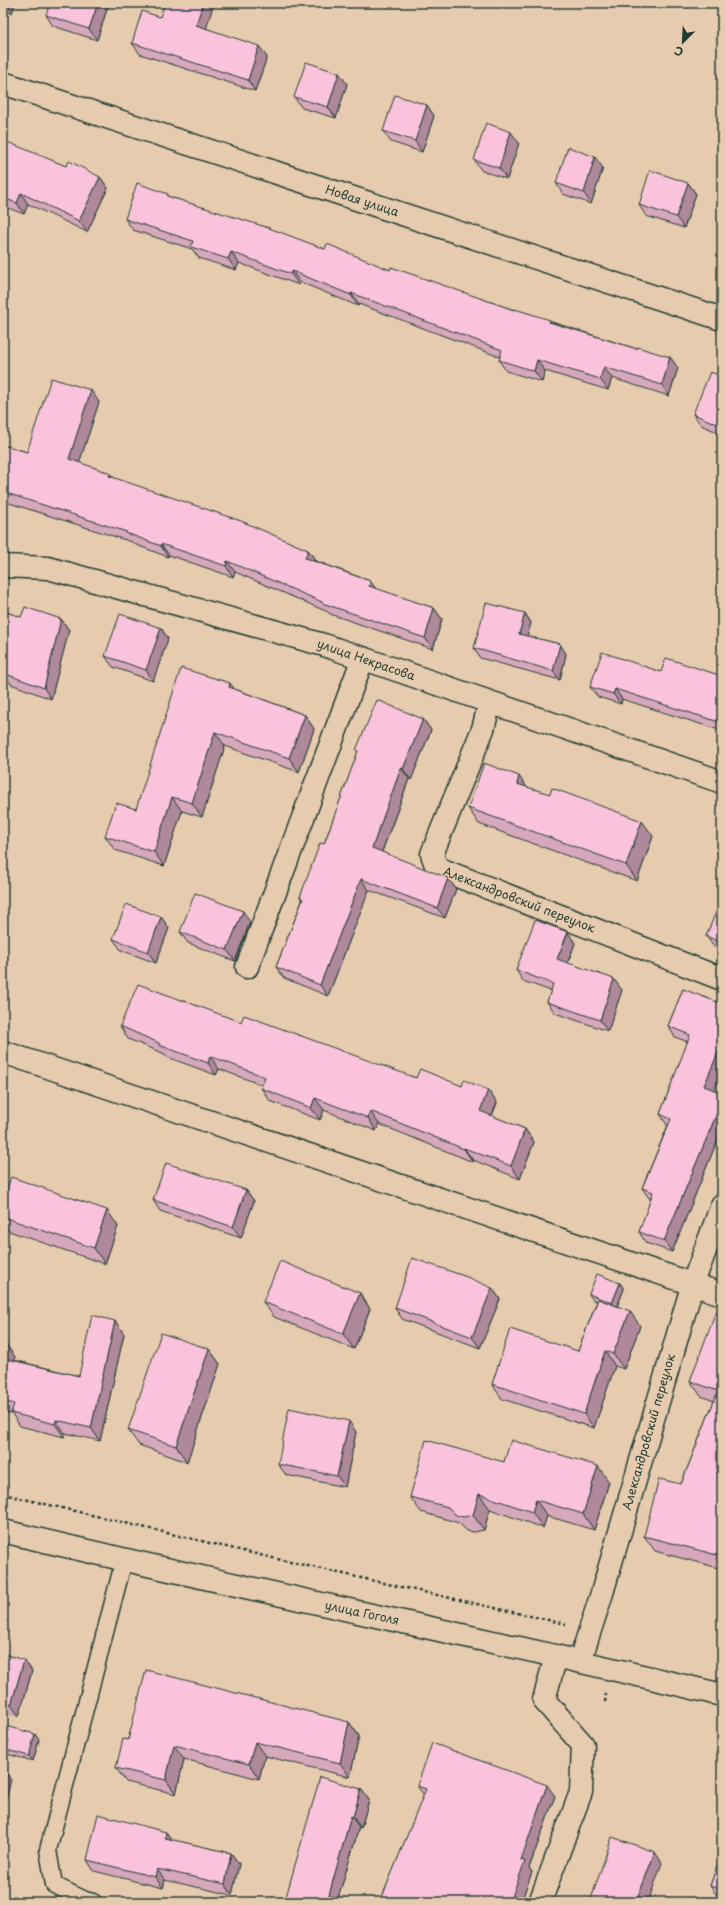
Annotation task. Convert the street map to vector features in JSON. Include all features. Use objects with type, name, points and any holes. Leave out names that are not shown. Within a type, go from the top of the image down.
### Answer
[{"type":"street","name":"Новая улица","points":[[3,83],[722,319]]},
{"type":"street","name":"улица Некрасова","points":[[3,566],[48,568],[324,645],[722,782]]},
{"type":"street","points":[[246,968],[363,658]]},
{"type":"street","name":"Александровский переулок","points":[[490,702],[483,730],[432,854],[437,868],[722,979]]},
{"type":"street","points":[[3,1052],[722,1294]]},
{"type":"street","name":"Александровский переулок","points":[[580,1661],[602,1593],[693,1283],[722,1205]]},
{"type":"street","name":"улица Гоголя","points":[[3,1531],[124,1560],[611,1668],[722,1695]]},
{"type":"street","points":[[540,1902],[581,1792],[583,1745],[544,1700],[556,1656]]},
{"type":"lane","points":[[93,1902],[85,1900],[54,1885],[48,1850],[124,1560]]},
{"type":"path","points":[[3,1494],[277,1559],[555,1621],[589,1631]]},
{"type":"path","points":[[605,1702],[611,1668]]},
{"type":"building","points":[[50,3],[98,3],[89,29],[46,15]]},
{"type":"building","points":[[165,3],[203,3],[196,25],[259,46],[248,80],[132,43],[142,11],[160,17]]},
{"type":"building","points":[[306,62],[339,73],[328,107],[294,97]]},
{"type":"building","points":[[395,95],[427,105],[415,141],[383,131]]},
{"type":"building","points":[[486,123],[511,132],[499,168],[474,160]]},
{"type":"building","points":[[5,141],[66,166],[69,161],[100,177],[79,221],[21,193],[17,203],[3,198],[3,145]]},
{"type":"building","points":[[568,147],[595,157],[584,193],[556,183]]},
{"type":"building","points":[[650,170],[688,183],[676,217],[639,205]]},
{"type":"building","points":[[137,183],[168,194],[167,196],[269,228],[325,249],[327,244],[390,270],[391,267],[514,310],[515,309],[550,320],[549,322],[637,349],[637,347],[670,357],[662,385],[604,367],[600,379],[537,360],[534,371],[499,360],[502,350],[351,293],[351,295],[292,271],[291,274],[231,252],[228,259],[191,247],[193,241],[125,219]]},
{"type":"building","points":[[722,223],[722,234],[719,233]]},
{"type":"building","points":[[710,372],[722,376],[722,426],[693,414]]},
{"type":"building","points":[[51,378],[91,390],[69,459],[110,473],[109,476],[241,521],[308,550],[305,558],[370,581],[369,586],[434,608],[425,638],[322,603],[227,561],[226,566],[161,544],[161,546],[126,533],[127,532],[3,492],[3,445],[27,452]]},
{"type":"building","points":[[486,603],[525,613],[519,634],[560,644],[553,671],[474,648]]},
{"type":"building","points":[[25,607],[61,619],[44,688],[3,673],[5,667],[3,666],[3,611],[21,617]]},
{"type":"building","points":[[120,614],[161,628],[146,670],[105,656]]},
{"type":"building","points":[[602,652],[661,672],[666,658],[722,676],[722,723],[615,689],[613,694],[590,687]]},
{"type":"building","points":[[181,668],[230,683],[229,687],[305,715],[289,758],[215,732],[192,803],[172,797],[154,852],[105,836],[116,803],[136,809]]},
{"type":"building","points":[[377,700],[423,719],[403,769],[401,768],[372,848],[448,878],[437,908],[361,879],[320,985],[276,967],[303,899],[300,897],[320,843],[324,844],[358,751],[356,750]]},
{"type":"building","points":[[484,763],[519,776],[517,784],[550,794],[552,788],[642,821],[626,865],[468,808]]},
{"type":"building","points":[[195,893],[243,911],[227,950],[180,932]]},
{"type":"building","points":[[126,904],[161,917],[148,952],[113,939]]},
{"type":"building","points":[[719,905],[722,906],[722,943],[706,936]]},
{"type":"building","points":[[535,920],[568,932],[557,959],[614,979],[600,1020],[547,1002],[553,984],[516,970]]},
{"type":"building","points":[[138,984],[241,1022],[244,1015],[416,1078],[420,1069],[462,1086],[464,1080],[488,1090],[480,1111],[525,1129],[511,1166],[464,1149],[370,1111],[368,1118],[315,1098],[311,1108],[261,1088],[265,1077],[210,1056],[208,1063],[159,1045],[159,1043],[120,1026]]},
{"type":"building","points":[[683,989],[722,1004],[722,1043],[704,1086],[722,1093],[722,1101],[664,1241],[639,1232],[653,1192],[642,1188],[671,1119],[660,1114],[690,1035],[668,1026]]},
{"type":"building","points":[[166,1163],[246,1190],[233,1227],[153,1200]]},
{"type":"building","points":[[11,1177],[107,1210],[94,1248],[3,1217],[3,1201]]},
{"type":"building","points":[[412,1258],[467,1277],[492,1288],[472,1337],[395,1308]]},
{"type":"building","points":[[280,1261],[360,1293],[343,1334],[263,1302]]},
{"type":"building","points":[[597,1274],[620,1283],[612,1303],[589,1294]]},
{"type":"building","points":[[598,1299],[630,1311],[613,1354],[605,1351],[584,1414],[492,1384],[510,1329],[578,1351]]},
{"type":"building","points":[[716,1311],[722,1313],[722,1537],[717,1555],[644,1536],[659,1479],[681,1484],[718,1391],[690,1381]]},
{"type":"building","points":[[92,1315],[115,1321],[91,1428],[56,1420],[55,1424],[11,1413],[14,1404],[3,1401],[3,1358],[79,1376]]},
{"type":"building","points":[[161,1333],[209,1349],[176,1446],[128,1430]]},
{"type":"building","points":[[3,1344],[6,1344],[3,1356]]},
{"type":"building","points":[[289,1408],[349,1421],[337,1476],[278,1464]]},
{"type":"building","points":[[426,1440],[504,1462],[511,1440],[598,1466],[583,1514],[536,1500],[532,1512],[479,1494],[473,1515],[463,1517],[456,1515],[448,1507],[410,1497]]},
{"type":"building","points":[[3,1654],[24,1660],[11,1705],[3,1703]]},
{"type":"building","points":[[146,1670],[349,1722],[340,1763],[255,1742],[249,1764],[174,1745],[166,1780],[116,1768],[123,1739],[128,1740]]},
{"type":"building","points":[[5,1726],[35,1734],[29,1756],[3,1749],[3,1734]]},
{"type":"building","points":[[432,1743],[547,1785],[521,1860],[525,1861],[510,1902],[380,1902],[426,1789],[417,1786]]},
{"type":"building","points":[[320,1777],[361,1789],[353,1817],[351,1816],[327,1902],[303,1902],[286,1897]]},
{"type":"building","points":[[98,1814],[166,1832],[165,1838],[231,1853],[225,1884],[157,1869],[155,1877],[87,1860]]},
{"type":"building","points":[[612,1837],[655,1852],[636,1902],[590,1902]]},
{"type":"building","points":[[722,1852],[722,1902],[716,1902],[721,1889],[710,1886]]}]
